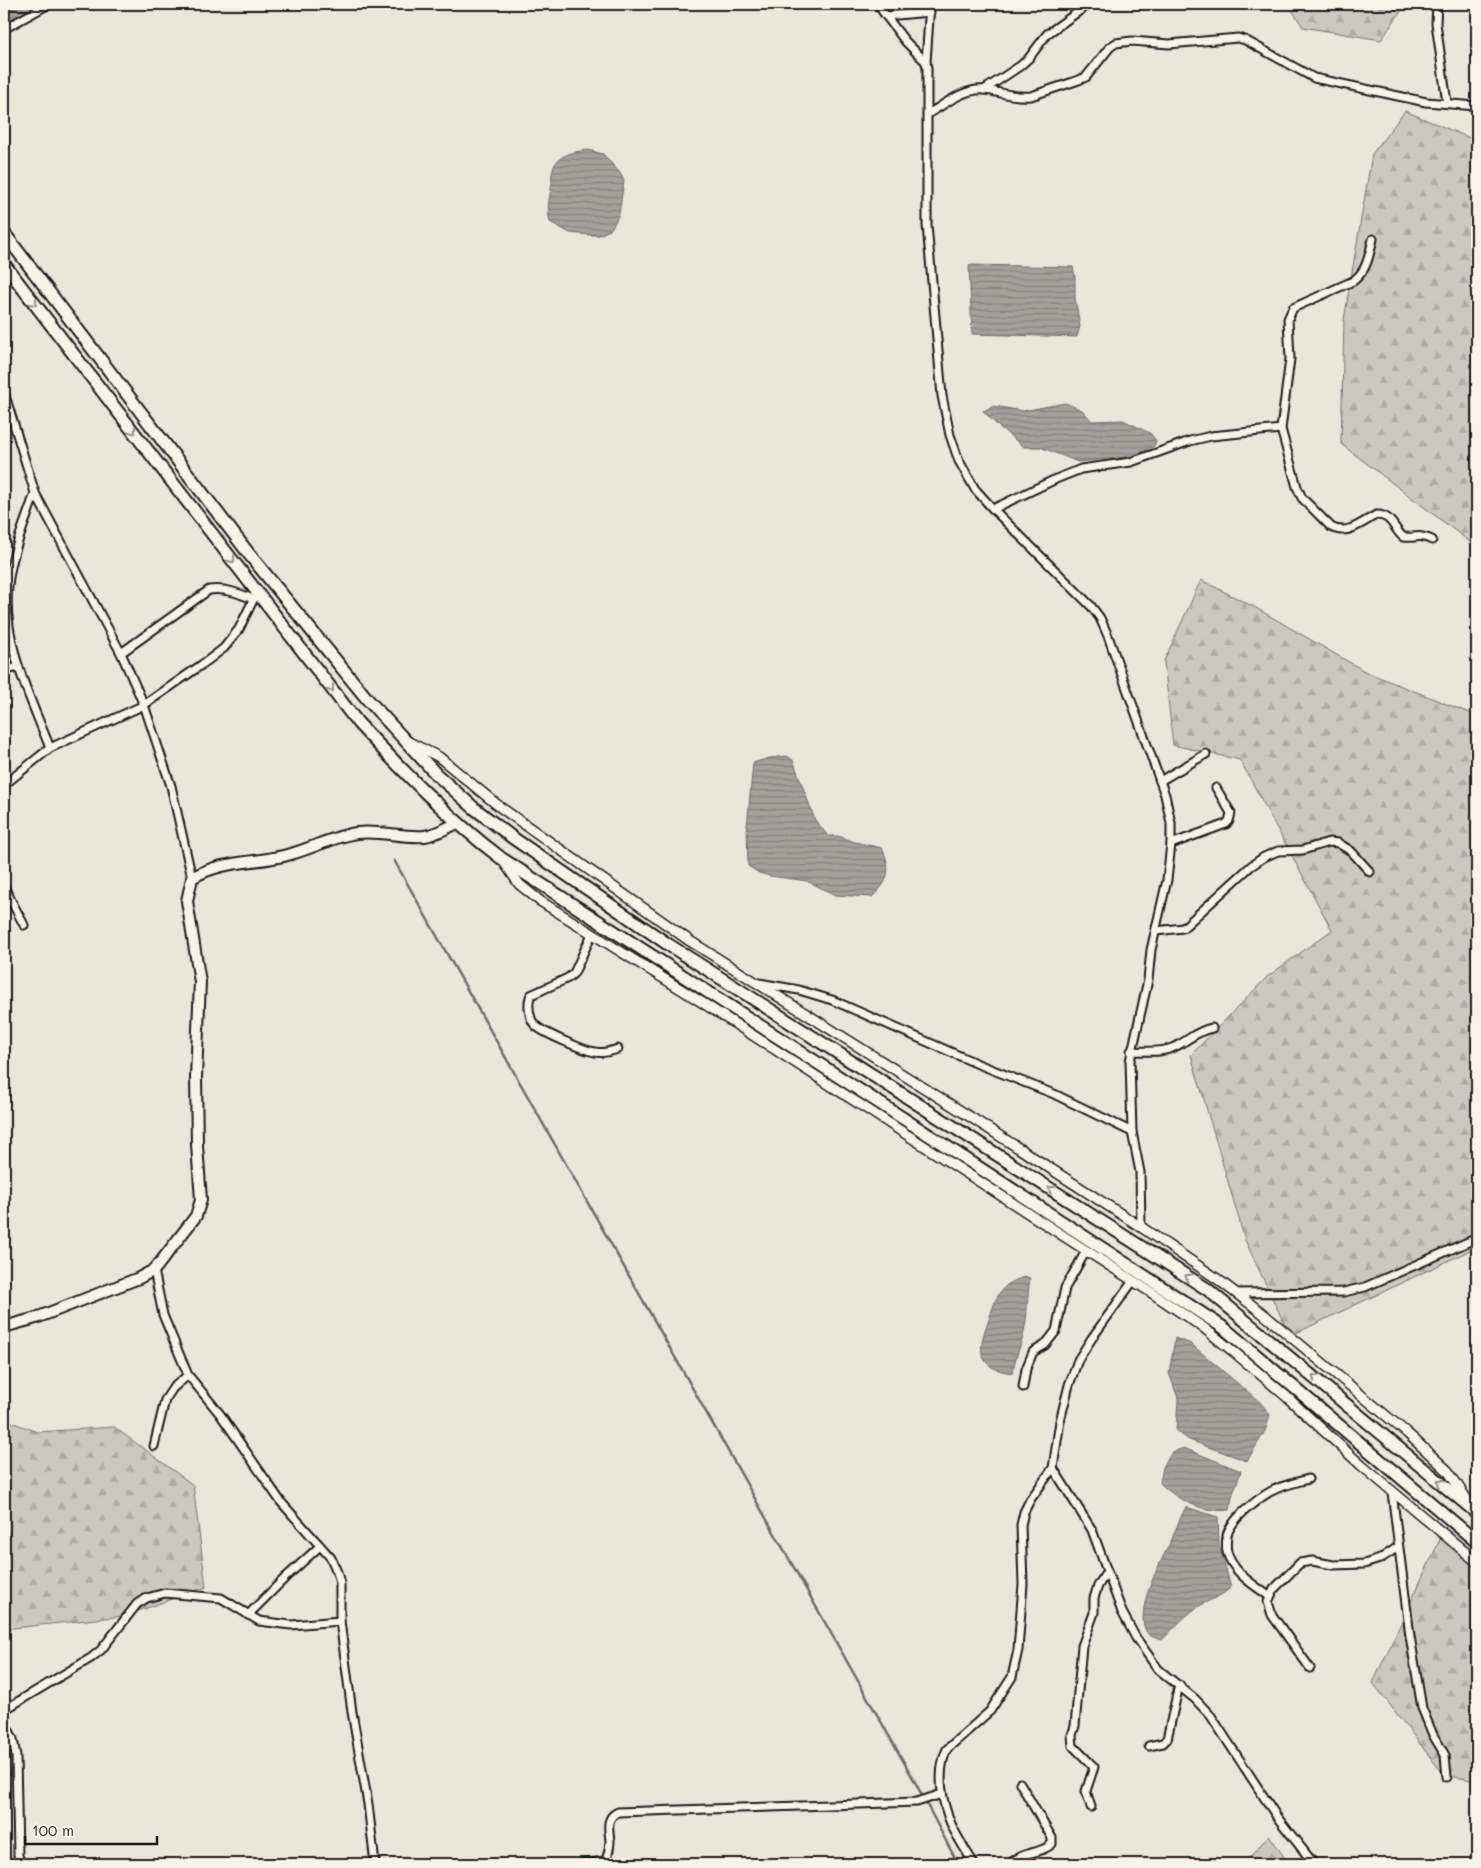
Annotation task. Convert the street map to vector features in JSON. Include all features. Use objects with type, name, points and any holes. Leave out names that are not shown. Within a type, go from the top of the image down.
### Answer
[{"type":"highway","points":[[4,233],[249,554],[368,700],[436,774],[474,808],[513,838],[670,945],[1207,1289],[1476,1512]]},
{"type":"highway","points":[[4,264],[255,595],[358,723],[409,778],[457,823],[501,858],[1224,1328],[1477,1542]]},
{"type":"main road","points":[[4,1327],[36,1318],[139,1278],[154,1270],[196,1216],[201,1200],[197,1145],[196,1077],[200,982],[187,901],[192,878],[205,870],[221,865],[270,860],[355,833],[369,832],[426,836],[457,823]]},
{"type":"street","points":[[4,29],[48,4]]},
{"type":"street","points":[[877,4],[905,41],[926,62]]},
{"type":"street","points":[[984,90],[1020,66],[1029,58],[1047,34],[1089,4]]},
{"type":"street","points":[[1437,4],[1436,23],[1447,103]]},
{"type":"street","points":[[886,16],[930,8],[926,62],[928,114],[927,225],[942,396],[950,435],[959,460],[975,489],[1092,606],[1100,618],[1165,795],[1171,823],[1167,880],[1151,950],[1148,980],[1130,1061],[1132,1132],[1140,1172],[1141,1227]]},
{"type":"street","points":[[928,114],[964,93],[974,90],[1022,97],[1031,96],[1078,80],[1091,71],[1110,48],[1123,42],[1169,44],[1230,38],[1245,40],[1314,78],[1417,100],[1477,106]]},
{"type":"street","points":[[1374,240],[1361,275],[1353,281],[1293,308],[1289,313],[1290,359],[1281,428],[1291,471],[1302,498],[1331,527],[1337,531],[1346,531],[1376,515],[1381,515],[1387,516],[1405,538],[1418,535],[1432,540]]},
{"type":"street","points":[[4,392],[35,494],[121,653],[144,705],[171,786],[192,878]]},
{"type":"street","points":[[993,509],[1056,479],[1081,470],[1131,462],[1190,441],[1211,436],[1281,428]]},
{"type":"street","points":[[35,494],[12,561],[7,603],[18,667],[50,748]]},
{"type":"street","points":[[4,785],[50,748],[144,705],[207,661],[224,648],[239,628],[255,595],[220,589],[209,590],[121,653]]},
{"type":"street","points":[[4,671],[18,667]]},
{"type":"street","points":[[403,738],[439,757],[494,802],[690,941],[1141,1227],[1236,1293],[1414,1439],[1448,1471],[1476,1512]]},
{"type":"street","points":[[1160,781],[1206,754]]},
{"type":"street","points":[[1171,844],[1226,824],[1229,821],[1231,813],[1216,788]]},
{"type":"street","points":[[1156,931],[1184,928],[1251,866],[1278,850],[1302,850],[1329,842],[1338,843],[1351,851],[1370,872]]},
{"type":"street","points":[[501,858],[529,893],[703,1003],[1204,1328],[1319,1426],[1361,1466],[1477,1562]]},
{"type":"street","points":[[4,888],[24,925]]},
{"type":"street","points":[[592,934],[574,973],[568,978],[531,995],[528,1003],[532,1021],[539,1028],[587,1050],[604,1052],[618,1048]]},
{"type":"street","points":[[758,983],[799,990],[832,1000],[978,1064],[1054,1094],[1132,1132]]},
{"type":"street","points":[[1131,1051],[1164,1051],[1172,1049],[1196,1033],[1212,1028]]},
{"type":"street","points":[[1236,1293],[1344,1292],[1365,1287],[1477,1238]]},
{"type":"street","points":[[1023,1387],[1026,1369],[1033,1352],[1045,1345],[1056,1331],[1065,1288],[1086,1251]]},
{"type":"street","points":[[154,1270],[163,1315],[188,1375],[220,1414],[281,1502],[331,1558],[340,1583],[340,1621],[352,1712],[368,1804],[375,1864]]},
{"type":"street","points":[[974,1864],[952,1826],[942,1794],[943,1757],[947,1749],[990,1711],[1012,1678],[1018,1650],[1023,1584],[1021,1526],[1024,1512],[1030,1500],[1053,1468],[1060,1421],[1069,1385],[1078,1360],[1133,1281]]},
{"type":"street","points":[[154,1446],[165,1400],[174,1388],[188,1375]]},
{"type":"street","points":[[1053,1468],[1092,1530],[1122,1612],[1136,1638],[1158,1669],[1178,1684],[1211,1716],[1277,1816],[1314,1864]]},
{"type":"street","points":[[1269,1596],[1244,1577],[1233,1564],[1227,1553],[1228,1530],[1258,1500],[1278,1488],[1308,1479]]},
{"type":"street","points":[[1392,1492],[1410,1636],[1422,1708],[1433,1735],[1445,1755],[1448,1776]]},
{"type":"street","points":[[248,1615],[320,1546]]},
{"type":"street","points":[[1310,1668],[1272,1615],[1268,1602],[1269,1596],[1274,1589],[1300,1563],[1312,1561],[1333,1565],[1364,1564],[1380,1560],[1398,1547]]},
{"type":"street","points":[[1091,1807],[1086,1791],[1094,1767],[1073,1746],[1072,1735],[1076,1726],[1082,1646],[1094,1613],[1096,1592],[1107,1572]]},
{"type":"street","points":[[4,1710],[91,1658],[101,1650],[137,1604],[147,1598],[164,1593],[221,1598],[259,1621],[291,1624],[340,1621]]},
{"type":"street","points":[[1149,1746],[1163,1743],[1167,1739],[1178,1684]]},
{"type":"street","points":[[4,1720],[13,1739],[16,1756],[18,1855],[21,1864]]},
{"type":"street","points":[[1010,1864],[1024,1854],[1044,1850],[1052,1844],[1052,1838],[1020,1783]]},
{"type":"street","points":[[581,1864],[609,1863],[609,1820],[612,1814],[618,1812],[917,1802],[942,1794]]},
{"type":"green space","points":[[1288,4],[1406,4],[1381,40],[1303,27]]},
{"type":"green space","points":[[1405,111],[1477,141],[1477,542],[1470,542],[1341,444],[1344,320],[1372,154]]},
{"type":"green space","points":[[1201,580],[1256,608],[1366,672],[1477,716],[1477,1247],[1290,1336],[1245,1240],[1191,1055],[1267,977],[1332,930],[1240,760],[1173,745],[1164,661]]},
{"type":"green space","points":[[4,1419],[37,1432],[114,1427],[193,1485],[206,1587],[124,1616],[4,1629]]},
{"type":"green space","points":[[1450,1518],[1477,1545],[1477,1781],[1444,1775],[1373,1683]]},
{"type":"green space","points":[[1269,1835],[1289,1864],[1244,1864]]},
{"type":"shaded area","points":[[4,4],[44,4],[4,28]]},
{"type":"shaded area","points":[[588,150],[603,154],[620,173],[624,181],[619,214],[610,230],[599,235],[570,233],[550,222],[549,216],[548,207],[553,168],[560,159],[570,153]]},
{"type":"shaded area","points":[[969,265],[1073,267],[1075,298],[1080,326],[1077,337],[972,334]]},
{"type":"shaded area","points":[[1065,403],[1082,410],[1092,421],[1123,420],[1150,433],[1156,441],[1154,446],[1134,456],[1078,462],[1040,447],[1024,447],[983,411],[994,406],[1023,411]]},
{"type":"shaded area","points":[[787,756],[793,760],[815,820],[828,836],[838,836],[882,848],[887,862],[887,875],[882,886],[872,897],[835,895],[807,881],[770,876],[759,873],[748,866],[747,827],[753,763],[769,758]]},
{"type":"shaded area","points":[[1024,1277],[1030,1278],[1023,1337],[1013,1373],[1001,1371],[986,1362],[983,1356],[982,1340],[994,1305],[1003,1288]]},
{"type":"shaded area","points":[[1175,1338],[1191,1344],[1261,1403],[1270,1415],[1265,1431],[1247,1461],[1189,1440],[1176,1431],[1178,1398],[1169,1373]]},
{"type":"shaded area","points":[[1184,1448],[1241,1471],[1232,1496],[1230,1510],[1201,1508],[1183,1500],[1160,1483],[1163,1467],[1172,1452]]},
{"type":"shaded area","points":[[1186,1507],[1218,1517],[1219,1545],[1231,1587],[1190,1612],[1162,1640],[1151,1636],[1146,1631],[1143,1622],[1146,1597]]},
{"type":"waterway","points":[[394,860],[914,1780],[958,1864]]}]
